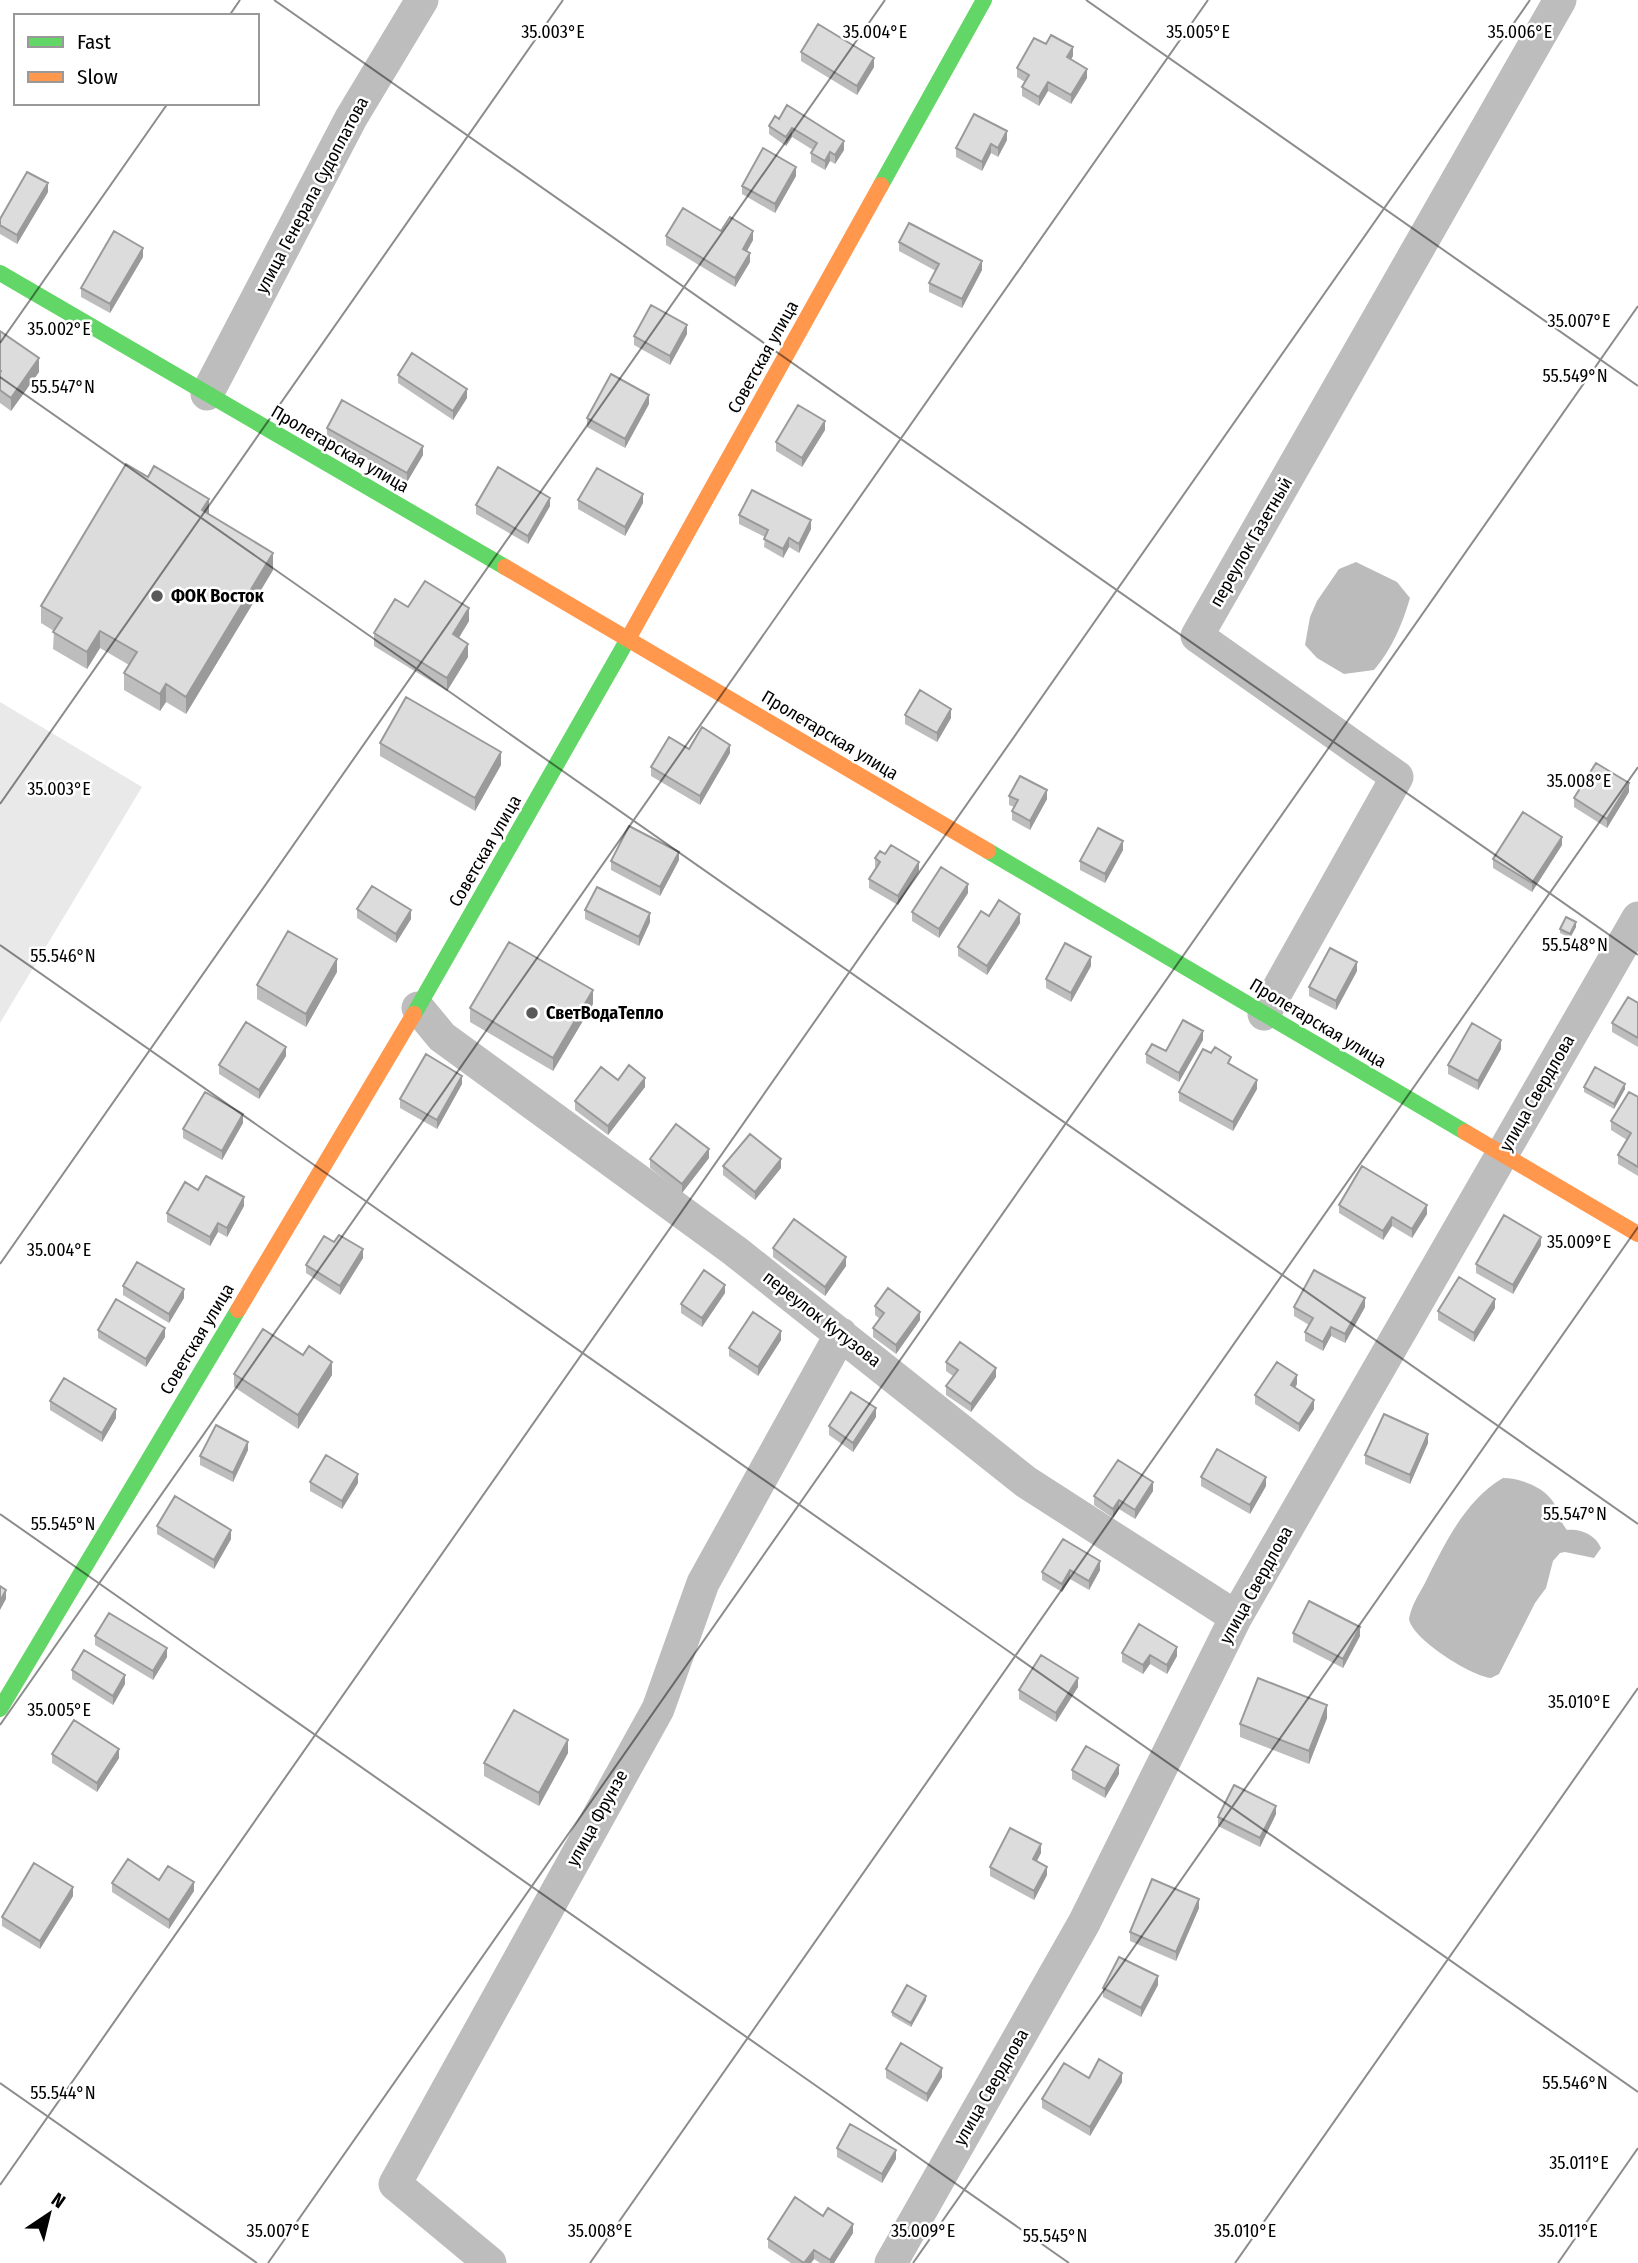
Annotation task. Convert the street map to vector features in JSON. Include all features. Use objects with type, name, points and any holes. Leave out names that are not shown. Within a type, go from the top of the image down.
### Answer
[{"type":"main road","name":"Советская улица","points":[[0,1709],[418,1008],[628,639],[984,0]]},
{"type":"main road","name":"Пролетарская улица","points":[[0,273],[628,639],[1638,1234]]},
{"type":"street","name":"улица Генерала Судоплатова","points":[[207,394],[351,118],[422,0]]},
{"type":"street","name":"переулок Газетный","points":[[1265,1014],[1397,777],[1197,636],[1560,0]]},
{"type":"street","name":"улица Свердлова","points":[[891,2263],[1084,1923],[1236,1617],[1638,918]]},
{"type":"street","name":"переулок Кутузова","points":[[418,1008],[442,1037],[736,1251],[1026,1482],[1236,1617]]},
{"type":"street","name":"улица Фрунзе","points":[[490,2263],[395,2183],[658,1709],[703,1583],[841,1335]]},
{"type":"shaded area","points":[[1356,562],[1397,582],[1410,598],[1396,636],[1374,670],[1344,674],[1317,658],[1305,645],[1310,617],[1317,601],[1339,569]]},
{"type":"shaded area","points":[[0,702],[142,787],[0,1023]]},
{"type":"shaded area","points":[[1503,1478],[1523,1481],[1542,1490],[1554,1503],[1567,1530],[1587,1533],[1601,1548],[1594,1558],[1565,1552],[1560,1553],[1553,1561],[1546,1588],[1535,1603],[1499,1674],[1491,1678],[1470,1671],[1431,1646],[1420,1636],[1409,1619],[1416,1600],[1457,1524],[1477,1498]]},
{"type":"building","points":[[818,24],[874,58],[857,86],[801,52]]},
{"type":"building","points":[[1051,35],[1073,47],[1067,57],[1087,69],[1071,95],[1048,82],[1039,97],[1022,87],[1029,75],[1017,68],[1034,38],[1046,44]]},
{"type":"building","points":[[787,105],[844,141],[835,155],[830,152],[825,161],[811,153],[817,143],[792,128],[786,137],[769,126],[775,116],[779,119]]},
{"type":"building","points":[[974,114],[1007,131],[998,148],[991,144],[982,162],[956,148]]},
{"type":"building","points":[[763,148],[796,167],[775,204],[742,186]]},
{"type":"building","points":[[27,172],[48,183],[17,235],[0,225],[0,219]]},
{"type":"building","points":[[683,208],[721,231],[730,217],[753,231],[743,249],[750,253],[735,278],[666,236]]},
{"type":"building","points":[[909,223],[982,261],[962,299],[929,283],[939,264],[899,242]]},
{"type":"building","points":[[114,231],[143,248],[110,304],[81,288]]},
{"type":"building","points":[[651,305],[687,325],[670,356],[634,336]]},
{"type":"building","points":[[0,331],[39,358],[11,398],[0,390]]},
{"type":"building","points":[[412,353],[467,389],[453,411],[398,375]]},
{"type":"building","points":[[611,374],[649,395],[625,439],[587,418]]},
{"type":"building","points":[[342,400],[423,446],[407,473],[327,428]]},
{"type":"building","points":[[798,405],[825,421],[802,458],[776,442]]},
{"type":"building","name":"ФОК Восток","points":[[126,464],[148,477],[154,466],[209,499],[202,510],[273,553],[186,697],[166,684],[160,694],[124,673],[137,652],[100,631],[87,652],[53,632],[62,618],[41,606]]},
{"type":"building","points":[[498,467],[550,498],[528,536],[476,505]]},
{"type":"building","points":[[597,468],[643,494],[625,527],[578,500]]},
{"type":"building","points":[[752,490],[811,520],[799,544],[789,538],[783,549],[764,539],[768,530],[739,515]]},
{"type":"building","points":[[425,581],[469,608],[453,634],[468,644],[447,678],[374,633],[395,599],[408,607]]},
{"type":"building","points":[[920,690],[951,709],[937,733],[905,715]]},
{"type":"building","points":[[406,697],[501,752],[475,798],[380,743]]},
{"type":"building","points":[[702,727],[730,745],[700,796],[651,767],[669,737],[689,749]]},
{"type":"building","points":[[1596,763],[1629,783],[1607,819],[1574,798]]},
{"type":"building","points":[[1020,776],[1047,790],[1030,821],[1012,811],[1018,800],[1009,796]]},
{"type":"building","points":[[1523,812],[1562,837],[1532,883],[1493,859]]},
{"type":"building","points":[[629,826],[679,852],[660,887],[611,861]]},
{"type":"building","points":[[1098,828],[1123,841],[1105,874],[1080,861]]},
{"type":"building","points":[[891,845],[919,862],[898,896],[869,879],[880,862],[875,858],[880,851],[885,854]]},
{"type":"building","points":[[941,867],[968,884],[939,929],[912,912]]},
{"type":"building","points":[[372,886],[411,910],[396,934],[357,909]]},
{"type":"building","points":[[597,887],[650,913],[639,937],[585,910]]},
{"type":"building","points":[[999,900],[1020,914],[987,966],[958,947],[981,911],[989,916]]},
{"type":"building","points":[[1566,917],[1576,922],[1570,934],[1560,929]]},
{"type":"building","points":[[288,931],[337,959],[306,1014],[257,985]]},
{"type":"building","name":"СветВодаТепло","points":[[509,942],[593,990],[553,1058],[470,1008]]},
{"type":"building","points":[[1065,943],[1091,957],[1071,993],[1046,979]]},
{"type":"building","points":[[1330,948],[1357,962],[1336,1001],[1309,987]]},
{"type":"building","points":[[1628,997],[1638,1003],[1638,1038],[1612,1023]]},
{"type":"building","points":[[1183,1020],[1203,1031],[1179,1073],[1146,1054],[1152,1044],[1166,1051]]},
{"type":"building","points":[[246,1022],[286,1047],[259,1090],[219,1065]]},
{"type":"building","points":[[1472,1023],[1501,1040],[1478,1081],[1448,1065]]},
{"type":"building","points":[[1215,1047],[1231,1057],[1228,1063],[1257,1080],[1233,1122],[1179,1092],[1203,1049],[1211,1053]]},
{"type":"building","points":[[426,1054],[462,1076],[437,1120],[400,1099]]},
{"type":"building","points":[[629,1065],[645,1078],[608,1126],[575,1101],[601,1067],[618,1080]]},
{"type":"building","points":[[1595,1067],[1625,1084],[1614,1104],[1584,1087]]},
{"type":"building","points":[[205,1092],[243,1114],[222,1151],[183,1129]]},
{"type":"building","points":[[1629,1092],[1638,1097],[1638,1167],[1618,1155],[1631,1133],[1611,1121]]},
{"type":"building","points":[[676,1124],[709,1149],[682,1184],[650,1159]]},
{"type":"building","points":[[750,1134],[781,1159],[755,1192],[723,1166]]},
{"type":"building","points":[[1362,1166],[1427,1205],[1412,1229],[1392,1217],[1383,1231],[1339,1205]]},
{"type":"building","points":[[206,1176],[244,1197],[227,1228],[218,1223],[210,1237],[167,1213],[185,1182],[198,1190]]},
{"type":"building","points":[[1504,1215],[1541,1237],[1513,1285],[1476,1264]]},
{"type":"building","points":[[794,1219],[846,1257],[825,1287],[773,1248]]},
{"type":"building","points":[[339,1235],[363,1249],[340,1286],[306,1265],[324,1236],[334,1242]]},
{"type":"building","points":[[137,1262],[184,1289],[169,1314],[123,1286]]},
{"type":"building","points":[[704,1270],[725,1285],[702,1318],[681,1304]]},
{"type":"building","points":[[1314,1270],[1365,1298],[1345,1334],[1331,1327],[1323,1342],[1305,1332],[1313,1318],[1294,1307]]},
{"type":"building","points":[[1459,1277],[1495,1299],[1474,1333],[1438,1311]]},
{"type":"building","points":[[888,1288],[920,1312],[896,1345],[873,1328],[884,1313],[875,1306]]},
{"type":"building","points":[[116,1299],[165,1328],[146,1359],[98,1330]]},
{"type":"building","points":[[753,1312],[781,1331],[758,1367],[729,1348]]},
{"type":"building","points":[[263,1329],[303,1355],[309,1346],[332,1362],[298,1415],[234,1374]]},
{"type":"building","points":[[960,1342],[996,1368],[971,1404],[946,1386],[958,1370],[946,1362]]},
{"type":"building","points":[[1277,1362],[1297,1375],[1291,1385],[1314,1400],[1299,1424],[1255,1395]]},
{"type":"building","points":[[64,1378],[116,1409],[102,1433],[50,1401]]},
{"type":"building","points":[[851,1392],[876,1408],[853,1443],[829,1426]]},
{"type":"building","points":[[1384,1414],[1428,1434],[1410,1475],[1365,1455]]},
{"type":"building","points":[[216,1425],[248,1442],[233,1473],[200,1456]]},
{"type":"building","points":[[1217,1449],[1266,1477],[1250,1505],[1201,1477]]},
{"type":"building","points":[[326,1455],[358,1474],[342,1501],[310,1482]]},
{"type":"building","points":[[1118,1460],[1153,1482],[1135,1510],[1119,1500],[1113,1509],[1094,1496]]},
{"type":"building","points":[[175,1496],[231,1530],[214,1560],[157,1526]]},
{"type":"building","points":[[1063,1539],[1100,1561],[1089,1581],[1070,1570],[1062,1584],[1042,1572]]},
{"type":"building","points":[[0,1586],[6,1590],[0,1601]]},
{"type":"building","points":[[1309,1601],[1360,1627],[1343,1659],[1293,1633]]},
{"type":"building","points":[[109,1613],[167,1648],[153,1671],[95,1636]]},
{"type":"building","points":[[1139,1624],[1177,1647],[1167,1665],[1150,1655],[1143,1665],[1122,1653]]},
{"type":"building","points":[[84,1650],[125,1675],[113,1696],[72,1670]]},
{"type":"building","points":[[1041,1655],[1078,1678],[1056,1713],[1019,1690]]},
{"type":"building","points":[[1258,1678],[1327,1705],[1309,1751],[1240,1724]]},
{"type":"building","points":[[514,1710],[568,1740],[539,1793],[484,1763]]},
{"type":"building","points":[[74,1720],[119,1749],[97,1783],[52,1754]]},
{"type":"building","points":[[1086,1746],[1119,1765],[1105,1789],[1072,1770]]},
{"type":"building","points":[[1234,1785],[1276,1806],[1260,1838],[1218,1817]]},
{"type":"building","points":[[1010,1828],[1041,1844],[1033,1859],[1047,1867],[1034,1891],[990,1867]]},
{"type":"building","points":[[128,1859],[159,1880],[168,1866],[194,1882],[169,1920],[112,1883]]},
{"type":"building","points":[[34,1863],[73,1887],[40,1941],[2,1917]]},
{"type":"building","points":[[1152,1879],[1199,1899],[1176,1952],[1130,1932]]},
{"type":"building","points":[[1119,1957],[1158,1976],[1141,2008],[1103,1988]]},
{"type":"building","points":[[907,1985],[926,1996],[911,2023],[892,2012]]},
{"type":"building","points":[[901,2043],[942,2068],[927,2094],[886,2069]]},
{"type":"building","points":[[1099,2059],[1122,2073],[1090,2127],[1042,2099],[1064,2063],[1089,2078]]},
{"type":"building","points":[[850,2124],[896,2150],[882,2174],[837,2148]]},
{"type":"building","points":[[795,2197],[823,2216],[828,2208],[853,2224],[830,2260],[814,2250],[804,2263],[768,2239]]},
{"type":"traffic: fast","points":[[881,185],[984,0]]},
{"type":"traffic: fast","points":[[0,273],[505,567]]},
{"type":"traffic: fast","points":[[414,1014],[628,639]]},
{"type":"traffic: fast","points":[[988,851],[1465,1132]]},
{"type":"traffic: fast","points":[[0,1709],[238,1310]]},
{"type":"traffic: slow","points":[[628,639],[881,185]]},
{"type":"traffic: slow","points":[[505,567],[988,851]]},
{"type":"traffic: slow","points":[[238,1310],[414,1014]]},
{"type":"traffic: slow","points":[[1465,1132],[1638,1234]]},
{"type":"place","name":"ФОК Восток","points":[[157,596]]},
{"type":"place","name":"СветВодаТепло","points":[[532,1013]]}]
